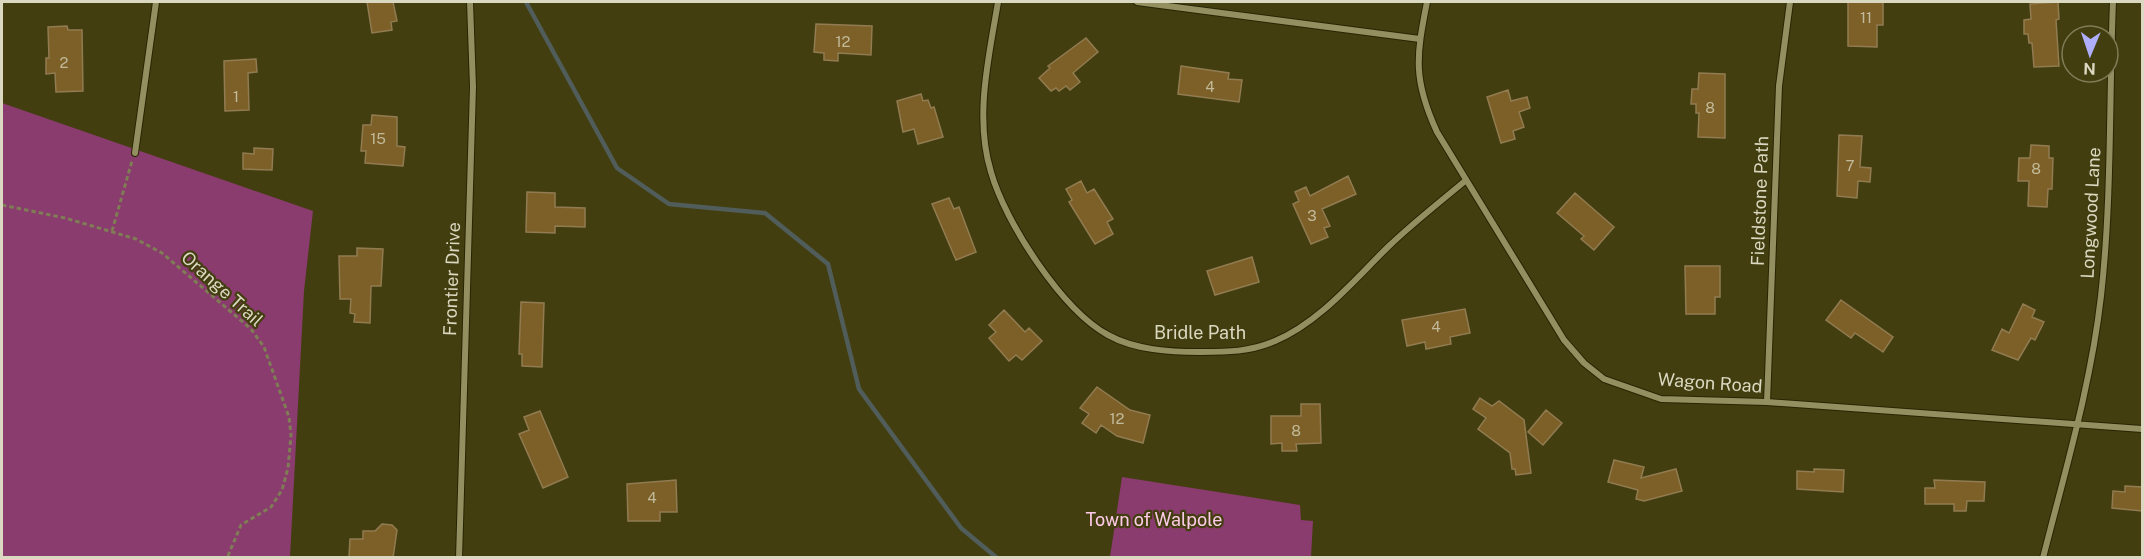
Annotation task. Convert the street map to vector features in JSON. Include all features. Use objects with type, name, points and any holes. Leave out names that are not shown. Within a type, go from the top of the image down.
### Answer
[{"type":"street","points":[[135,153],[156,2]]},
{"type":"street","name":"Frontier Drive","points":[[459,558],[473,87],[470,2]]},
{"type":"street","name":"Bridle Path","points":[[998,2],[984,90],[984,132],[991,172],[1008,211],[1048,277],[1081,317],[1109,336],[1147,349],[1189,352],[1244,352],[1275,341],[1301,327],[1391,244],[1465,181]]},
{"type":"street","points":[[1137,2],[1420,39]]},
{"type":"street","name":"Wagon Road","points":[[1427,2],[1417,65],[1425,107],[1465,181],[1563,340],[1584,363],[1604,379],[1661,399],[1767,402],[2142,429]]},
{"type":"street","name":"Fieldstone Path","points":[[1767,402],[1779,86],[1790,2]]},
{"type":"street","name":"Longwood Lane","points":[[2043,558],[2077,424],[2101,295],[2112,107],[2113,2]]},
{"type":"path","points":[[112,231],[135,153]]},
{"type":"path","name":"Orange Trail","points":[[2,205],[65,218],[136,238],[162,253],[251,329],[264,347],[289,417],[291,435],[288,468],[282,490],[271,507],[241,525],[227,558]]},
{"type":"green space","points":[[2,103],[313,211],[304,291],[290,557],[2,558]]},
{"type":"green space","name":"Town of Walpole","points":[[1122,477],[1300,505],[1301,520],[1313,521],[1311,557],[1110,557]]},
{"type":"building","points":[[367,2],[393,2],[397,21],[391,22],[392,30],[372,33]]},
{"type":"building","points":[[1848,2],[1883,2],[1883,25],[1877,25],[1877,47],[1848,46]]},
{"type":"building","points":[[2058,2],[2059,19],[2056,20],[2059,66],[2034,67],[2032,43],[2029,43],[2028,34],[2024,34],[2024,20],[2031,19],[2030,4]]},
{"type":"building","points":[[816,24],[872,26],[871,55],[838,53],[838,61],[824,60],[824,53],[814,52]]},
{"type":"building","points":[[67,26],[68,30],[82,30],[83,91],[56,92],[55,73],[46,74],[46,58],[49,58],[48,27]]},
{"type":"building","points":[[1086,38],[1098,52],[1073,73],[1080,82],[1070,90],[1066,86],[1059,91],[1056,88],[1051,91],[1039,78],[1050,68],[1048,66]]},
{"type":"building","points":[[256,59],[257,72],[248,73],[249,110],[225,111],[224,61]]},
{"type":"building","points":[[1181,66],[1229,73],[1228,79],[1242,80],[1239,102],[1178,94]]},
{"type":"building","points":[[1699,73],[1725,74],[1725,138],[1698,137],[1699,113],[1696,113],[1696,104],[1691,104],[1692,89],[1698,89]]},
{"type":"building","points":[[1508,90],[1511,101],[1527,97],[1530,108],[1519,112],[1524,127],[1513,131],[1515,139],[1501,143],[1487,97]]},
{"type":"building","points":[[921,94],[923,101],[928,100],[931,108],[934,107],[943,137],[918,144],[914,129],[903,132],[897,101]]},
{"type":"building","points":[[372,115],[397,117],[397,146],[405,147],[403,166],[365,163],[366,151],[361,151],[363,125],[371,125]]},
{"type":"building","points":[[1839,135],[1862,136],[1860,167],[1871,168],[1870,182],[1858,181],[1857,198],[1837,196]]},
{"type":"building","points":[[2031,145],[2049,146],[2049,158],[2053,158],[2052,189],[2048,189],[2047,207],[2028,206],[2029,181],[2018,181],[2019,158],[2030,158]]},
{"type":"building","points":[[254,148],[273,149],[272,170],[243,169],[243,153],[254,154]]},
{"type":"building","points":[[1348,176],[1356,194],[1322,209],[1330,226],[1324,228],[1328,237],[1311,244],[1293,204],[1299,201],[1295,192],[1306,187],[1310,196]]},
{"type":"building","points":[[1081,181],[1087,193],[1094,189],[1113,219],[1107,222],[1113,234],[1095,244],[1069,202],[1072,200],[1066,189]]},
{"type":"building","points":[[527,192],[555,193],[555,207],[585,208],[585,227],[555,226],[555,233],[526,232]]},
{"type":"building","points":[[1575,193],[1614,227],[1594,250],[1581,239],[1584,236],[1557,213]]},
{"type":"building","points":[[949,198],[954,209],[959,207],[976,252],[956,260],[932,204]]},
{"type":"building","points":[[357,248],[383,249],[381,286],[371,286],[370,323],[354,322],[355,314],[350,313],[351,299],[340,299],[339,256],[357,256]]},
{"type":"building","points":[[1252,257],[1259,282],[1215,295],[1207,271]]},
{"type":"building","points":[[1685,266],[1720,266],[1720,297],[1715,297],[1715,314],[1686,314]]},
{"type":"building","points":[[1841,300],[1893,337],[1883,352],[1855,333],[1851,338],[1826,320]]},
{"type":"building","points":[[521,302],[544,303],[542,367],[522,366],[522,354],[519,354]]},
{"type":"building","points":[[2023,304],[2035,310],[2032,317],[2044,322],[2035,340],[2031,338],[2018,360],[1992,350],[2002,329],[2009,333]]},
{"type":"building","points":[[1465,309],[1470,333],[1450,337],[1451,344],[1426,349],[1425,342],[1407,346],[1402,320]]},
{"type":"building","points":[[1004,310],[1025,332],[1029,328],[1042,341],[1022,360],[1016,355],[1009,361],[989,338],[996,332],[989,325]]},
{"type":"building","points":[[1097,387],[1130,410],[1150,415],[1143,443],[1117,436],[1101,425],[1096,433],[1082,423],[1089,414],[1080,408]]},
{"type":"building","points":[[1480,398],[1492,406],[1499,401],[1524,420],[1531,473],[1516,475],[1515,469],[1512,469],[1510,453],[1478,429],[1486,418],[1473,409]]},
{"type":"building","points":[[1301,404],[1320,404],[1321,443],[1296,444],[1297,451],[1282,451],[1282,443],[1271,444],[1271,416],[1301,416]]},
{"type":"building","points":[[1546,410],[1562,423],[1543,445],[1528,432]]},
{"type":"building","points":[[540,411],[568,477],[543,488],[519,434],[529,430],[524,417]]},
{"type":"building","points":[[1614,460],[1644,467],[1641,478],[1676,469],[1682,491],[1644,501],[1636,499],[1638,490],[1608,482]]},
{"type":"building","points":[[1814,469],[1844,470],[1843,492],[1797,489],[1797,471],[1814,472]]},
{"type":"building","points":[[676,480],[677,512],[660,512],[660,521],[628,521],[627,484]]},
{"type":"building","points":[[1934,480],[1985,482],[1984,501],[1967,501],[1966,511],[1954,511],[1954,504],[1925,504],[1925,488],[1935,488]]},
{"type":"building","points":[[2125,486],[2142,487],[2142,511],[2112,508],[2113,491],[2125,492]]},
{"type":"building","points":[[382,524],[392,525],[397,530],[393,558],[349,557],[350,539],[363,539],[363,531],[375,531]]},
{"type":"waterway","points":[[526,2],[617,168],[669,204],[765,213],[828,264],[859,389],[961,528],[997,558]]}]
